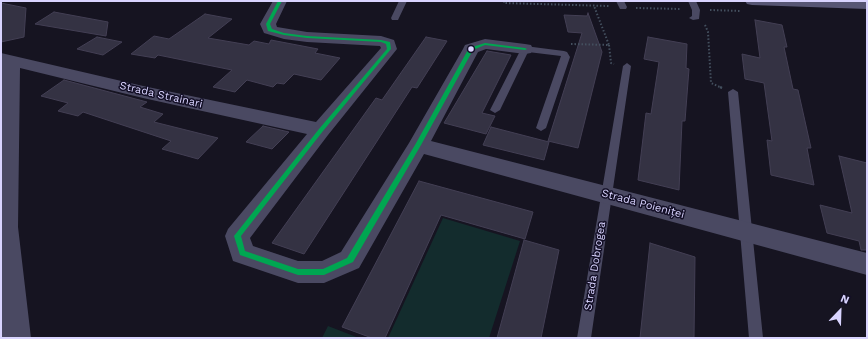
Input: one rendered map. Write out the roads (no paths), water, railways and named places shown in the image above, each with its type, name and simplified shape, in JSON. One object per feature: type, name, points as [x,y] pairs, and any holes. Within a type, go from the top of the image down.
[{"type":"main road","points":[[752,1],[865,5]]},
{"type":"street","points":[[280,1],[268,24],[270,30],[284,34],[381,41],[388,43],[389,49],[321,130],[237,236],[242,253],[298,272],[324,272],[350,260],[418,145],[471,49],[485,44],[525,49]]},
{"type":"street","points":[[6,59],[4,227],[16,338]]},
{"type":"street","name":"Strada Strainari","points":[[6,59],[143,92],[321,130]]},
{"type":"street","name":"Strada Poieniței","points":[[418,145],[867,264]]},
{"type":"lane","points":[[395,18],[403,1]]},
{"type":"lane","points":[[692,1],[696,10],[694,18]]},
{"type":"lane","points":[[496,110],[525,49],[564,54],[566,56],[540,128]]},
{"type":"lane","name":"Strada Dobrogea","points":[[584,338],[627,66]]},
{"type":"lane","points":[[733,92],[756,338]]}]
